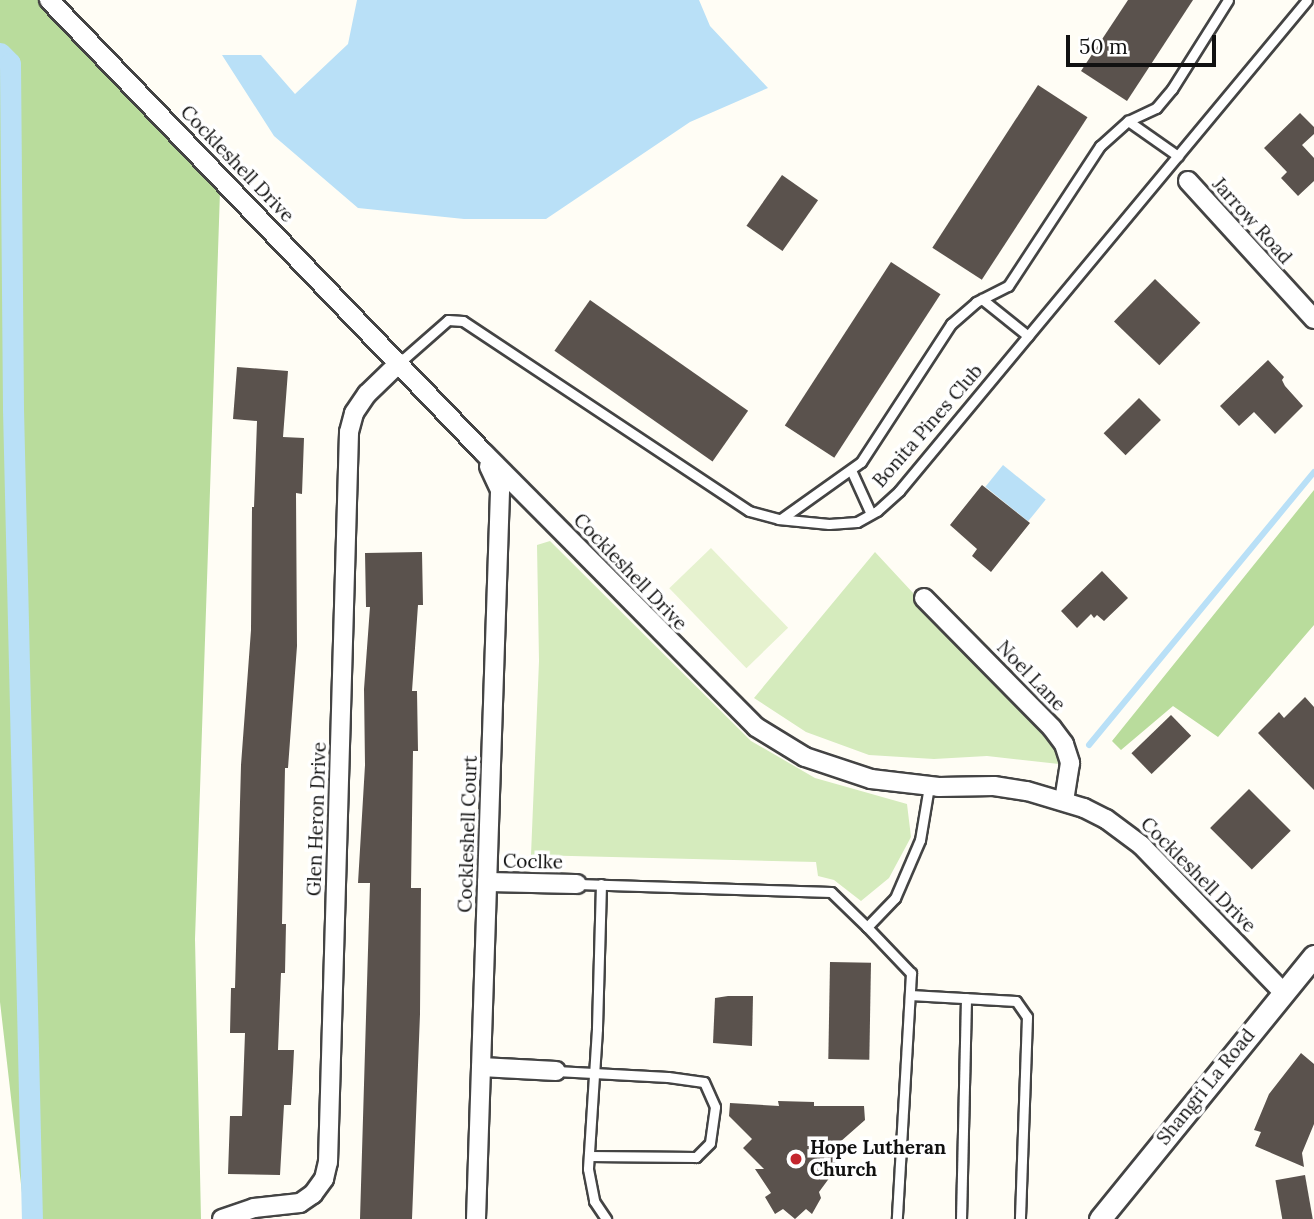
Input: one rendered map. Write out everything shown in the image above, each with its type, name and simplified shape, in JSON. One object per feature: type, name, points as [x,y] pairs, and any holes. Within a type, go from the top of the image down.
[{"type":"street","name":"Cockleshell Drive","points":[[49,0],[484,453],[756,727],[805,757],[871,779],[929,786],[994,786],[1084,808],[1125,831],[1283,992]]},
{"type":"street","name":"Jarrow Road","points":[[1188,181],[1314,319]]},
{"type":"street","name":"Glen Heron Drive","points":[[222,1219],[254,1208],[290,1206],[313,1194],[324,1180],[328,1162],[349,432],[354,413],[367,394],[398,363]]},
{"type":"street","name":"Cockleshell Court","points":[[476,1219],[500,490],[484,453]]},
{"type":"street","name":"Noel Lane","points":[[924,598],[1052,728],[1064,744],[1070,763],[1064,801]]},
{"type":"street","name":"Coclke","points":[[487,882],[577,884]]},
{"type":"street","name":"Shangri La Road","points":[[1101,1219],[1314,956]]},
{"type":"street","points":[[481,1067],[556,1071]]},
{"type":"street","points":[[1119,1219],[1138,1170]]},
{"type":"lane","points":[[781,519],[851,470],[875,443],[951,324],[982,299],[1008,286],[1100,145],[1128,121],[1156,108],[1172,89],[1228,0]]},
{"type":"lane","name":"Bonita Pines Club","points":[[398,363],[448,320],[463,321],[749,511],[781,519],[829,524],[857,522],[898,491],[1307,0]]},
{"type":"lane","points":[[1128,121],[1178,156]]},
{"type":"lane","points":[[982,299],[1028,336]]},
{"type":"lane","points":[[851,470],[871,514]]},
{"type":"lane","points":[[867,927],[895,898],[920,840],[929,786]]},
{"type":"lane","points":[[577,884],[831,892],[911,973],[897,1219]]},
{"type":"lane","points":[[601,884],[589,1156],[594,1201],[606,1219]]},
{"type":"lane","points":[[910,995],[1016,1001],[1027,1017],[1020,1219]]},
{"type":"lane","points":[[961,1219],[966,998]]},
{"type":"lane","points":[[556,1071],[668,1077],[704,1083],[715,1108],[710,1143],[696,1157],[589,1156]]},
{"type":"green space","points":[[0,0],[42,0],[220,192],[195,939],[201,1219],[25,1219],[0,1002]]},
{"type":"green space","points":[[1314,490],[1314,625],[1218,737],[1173,706],[1121,750],[1112,741]]},
{"type":"green space","points":[[550,541],[751,741],[815,778],[907,804],[911,837],[889,878],[861,901],[834,880],[818,876],[816,862],[531,855],[539,661],[537,545]]},
{"type":"green space","points":[[711,548],[788,628],[746,668],[669,588]]},
{"type":"green space","points":[[875,552],[1057,748],[1059,764],[987,756],[934,759],[869,755],[806,732],[754,698]]},
{"type":"water","points":[[357,0],[699,0],[710,26],[768,88],[690,122],[546,219],[464,219],[358,208],[274,136],[222,55],[261,55],[295,94],[348,44]]},
{"type":"water","points":[[1003,465],[1046,500],[1028,521],[985,487]]},
{"type":"building","points":[[1128,0],[1193,0],[1127,101],[1081,71]]},
{"type":"building","points":[[1038,85],[1087,117],[982,280],[932,248]]},
{"type":"building","points":[[1300,113],[1314,127],[1314,134],[1302,145],[1314,158],[1314,181],[1298,196],[1281,178],[1287,172],[1264,148]]},
{"type":"building","points":[[782,175],[818,200],[782,251],[746,226]]},
{"type":"building","points":[[891,262],[940,294],[834,458],[785,426]]},
{"type":"building","points":[[1155,279],[1200,323],[1159,365],[1114,321]]},
{"type":"building","points":[[590,300],[748,411],[713,461],[554,351]]},
{"type":"building","points":[[1268,360],[1284,377],[1282,380],[1285,386],[1303,406],[1275,434],[1254,412],[1239,426],[1220,406]]},
{"type":"building","points":[[237,367],[288,371],[283,437],[304,438],[302,494],[296,493],[297,646],[288,768],[285,768],[282,924],[286,924],[285,973],[281,973],[278,1050],[294,1050],[291,1105],[284,1105],[280,1175],[228,1174],[230,1116],[242,1116],[245,1033],[230,1033],[231,988],[235,988],[241,765],[251,630],[252,507],[257,421],[233,419]]},
{"type":"building","points":[[1139,398],[1161,420],[1126,455],[1104,433]]},
{"type":"building","points":[[982,485],[1030,523],[991,572],[972,556],[977,549],[950,525]]},
{"type":"building","points":[[422,552],[423,605],[418,605],[412,691],[417,691],[418,751],[413,751],[411,888],[421,888],[420,1014],[412,1219],[360,1219],[370,883],[358,883],[365,765],[364,689],[370,607],[366,607],[365,553]]},
{"type":"building","points":[[1102,571],[1128,598],[1104,621],[1091,614],[1077,628],[1061,611]]},
{"type":"building","points":[[1305,697],[1314,707],[1314,790],[1258,733],[1279,712],[1284,718]]},
{"type":"building","points":[[1171,715],[1191,736],[1152,774],[1131,753]]},
{"type":"building","points":[[1249,789],[1291,831],[1252,870],[1210,828]]},
{"type":"building","points":[[830,962],[871,963],[869,1060],[828,1059]]},
{"type":"building","points":[[753,996],[752,1046],[713,1043],[715,998]]},
{"type":"building","points":[[1301,1053],[1314,1064],[1314,1124],[1302,1153],[1304,1167],[1255,1146],[1261,1132],[1254,1130],[1269,1094]]},
{"type":"building","name":"Hope Lutheran Church","points":[[778,1101],[814,1102],[814,1106],[864,1106],[865,1120],[840,1142],[847,1150],[830,1168],[833,1173],[819,1192],[821,1198],[812,1214],[806,1209],[795,1219],[783,1209],[775,1214],[765,1197],[771,1193],[755,1169],[764,1169],[743,1148],[752,1139],[729,1116],[730,1103],[779,1106]]},
{"type":"building","points":[[1305,1175],[1313,1219],[1282,1219],[1275,1180]]},
{"type":"waterway","points":[[0,53],[10,63],[13,409],[32,1219]]},
{"type":"waterway","points":[[1089,745],[1314,472]]},
{"type":"place","name":"Hope Lutheran Church","points":[[796,1159]]}]
